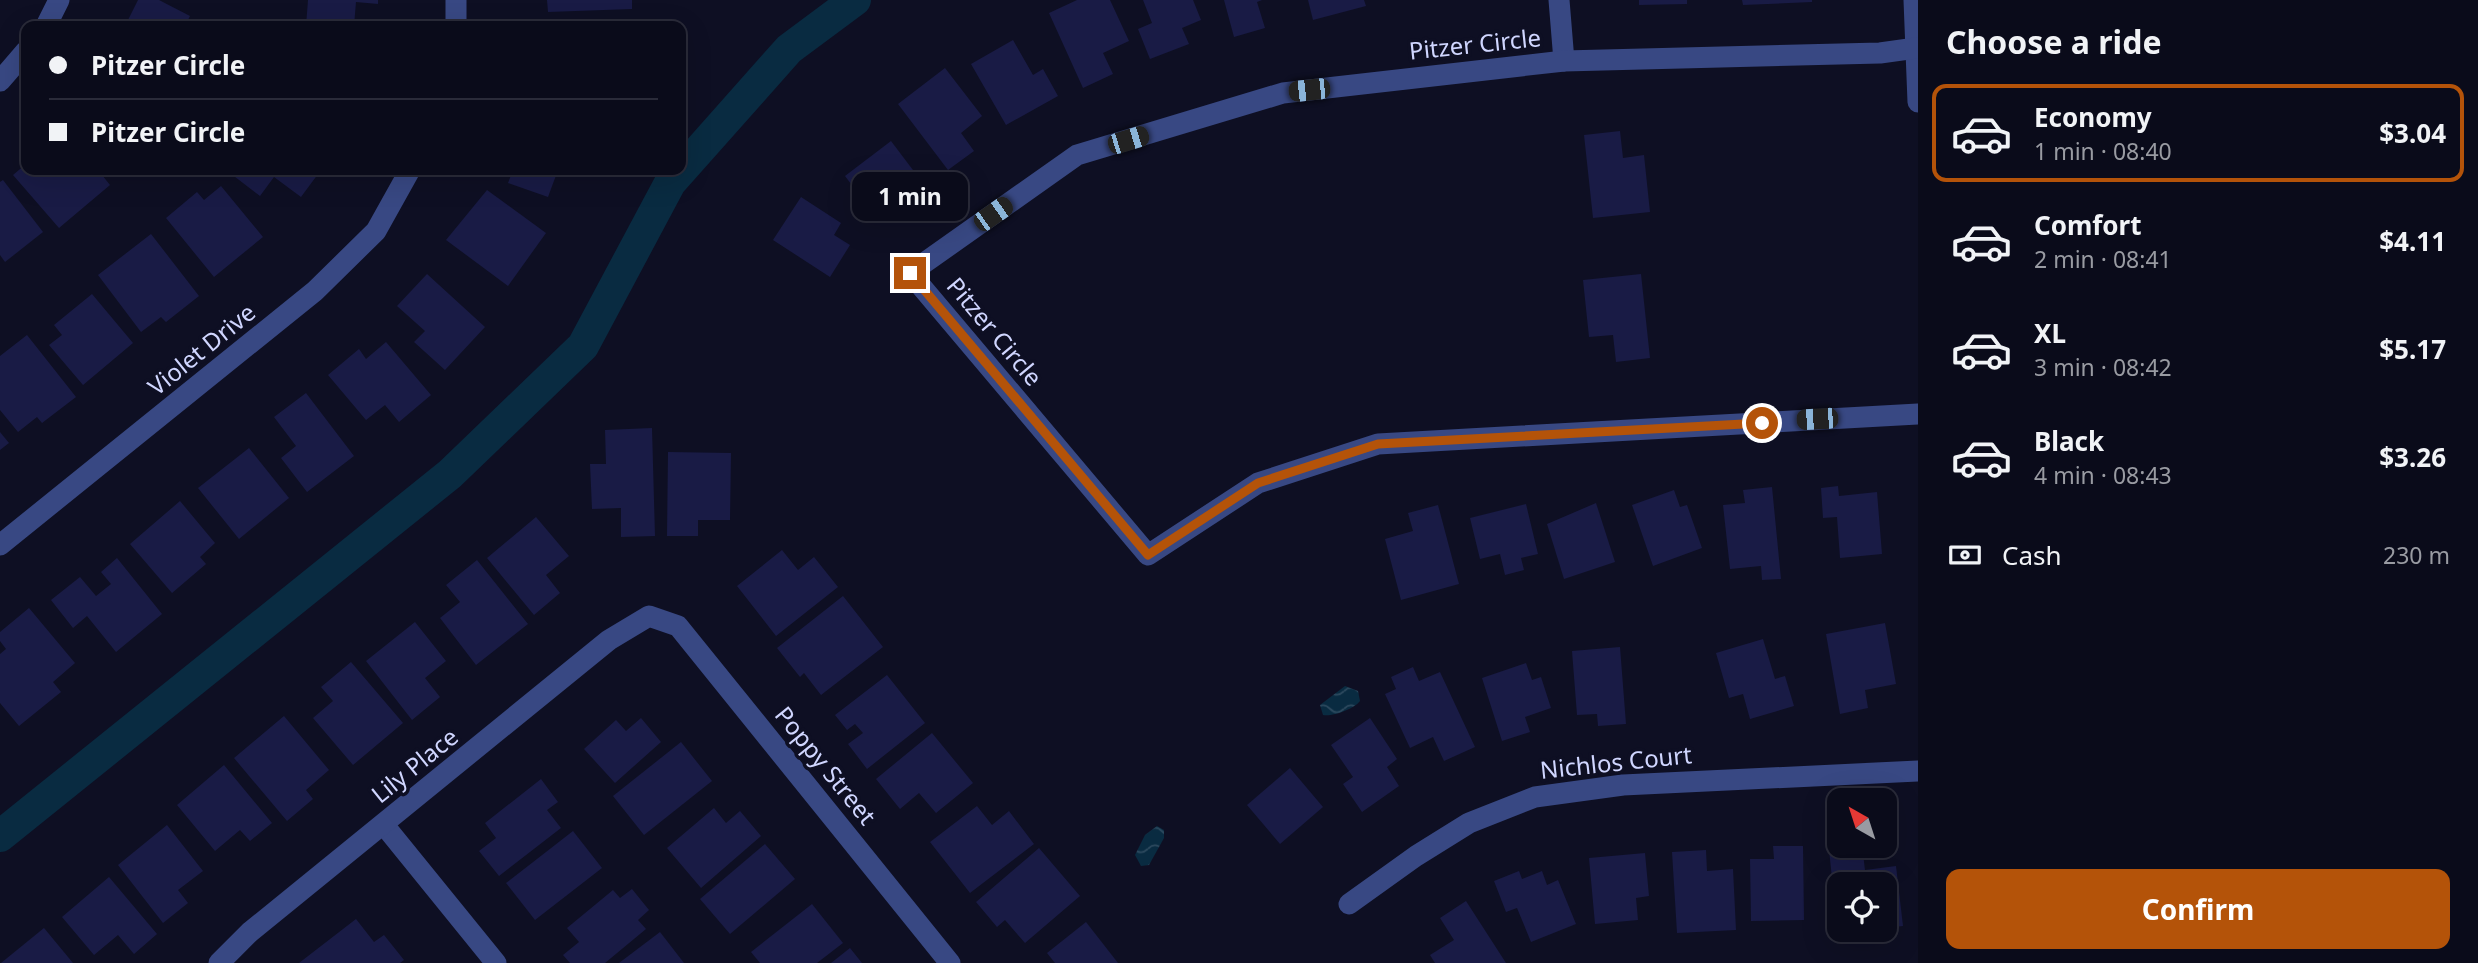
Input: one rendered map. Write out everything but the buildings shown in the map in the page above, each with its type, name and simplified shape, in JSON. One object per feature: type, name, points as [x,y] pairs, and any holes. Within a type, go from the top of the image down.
[{"type":"street","points":[[48,21],[59,0]]},
{"type":"street","points":[[456,0],[456,21]]},
{"type":"street","points":[[1559,0],[1564,61]]},
{"type":"street","points":[[1914,0],[1918,102]]},
{"type":"street","name":"Pitzer Circle","points":[[1916,48],[1880,53],[1564,61],[1283,93],[1077,155],[910,273],[1148,555],[1258,483],[1378,444],[1918,414]]},
{"type":"street","points":[[0,81],[21,57]]},
{"type":"street","name":"Violet Drive","points":[[0,545],[315,291],[376,231],[407,175]]},
{"type":"street","name":"Lily Place","points":[[219,963],[250,932],[609,640],[649,616]]},
{"type":"street","name":"Poppy Street","points":[[649,616],[678,626],[950,963]]},
{"type":"street","name":"Nichlos Court","points":[[1349,904],[1416,856],[1469,823],[1535,797],[1623,785],[1918,771]]},
{"type":"street","points":[[384,825],[496,963]]},
{"type":"water","points":[[1345,686],[1358,691],[1360,701],[1343,712],[1323,715],[1320,705]]},
{"type":"water","points":[[1157,826],[1164,830],[1164,838],[1149,865],[1141,866],[1135,855],[1145,835]]},
{"type":"waterway","points":[[686,165],[789,49],[855,0]]},
{"type":"waterway","points":[[0,836],[450,474],[583,346],[670,183],[677,175]]},
{"type":"route","points":[[910,273],[1148,555],[1258,483],[1378,444],[1762,423]]}]
